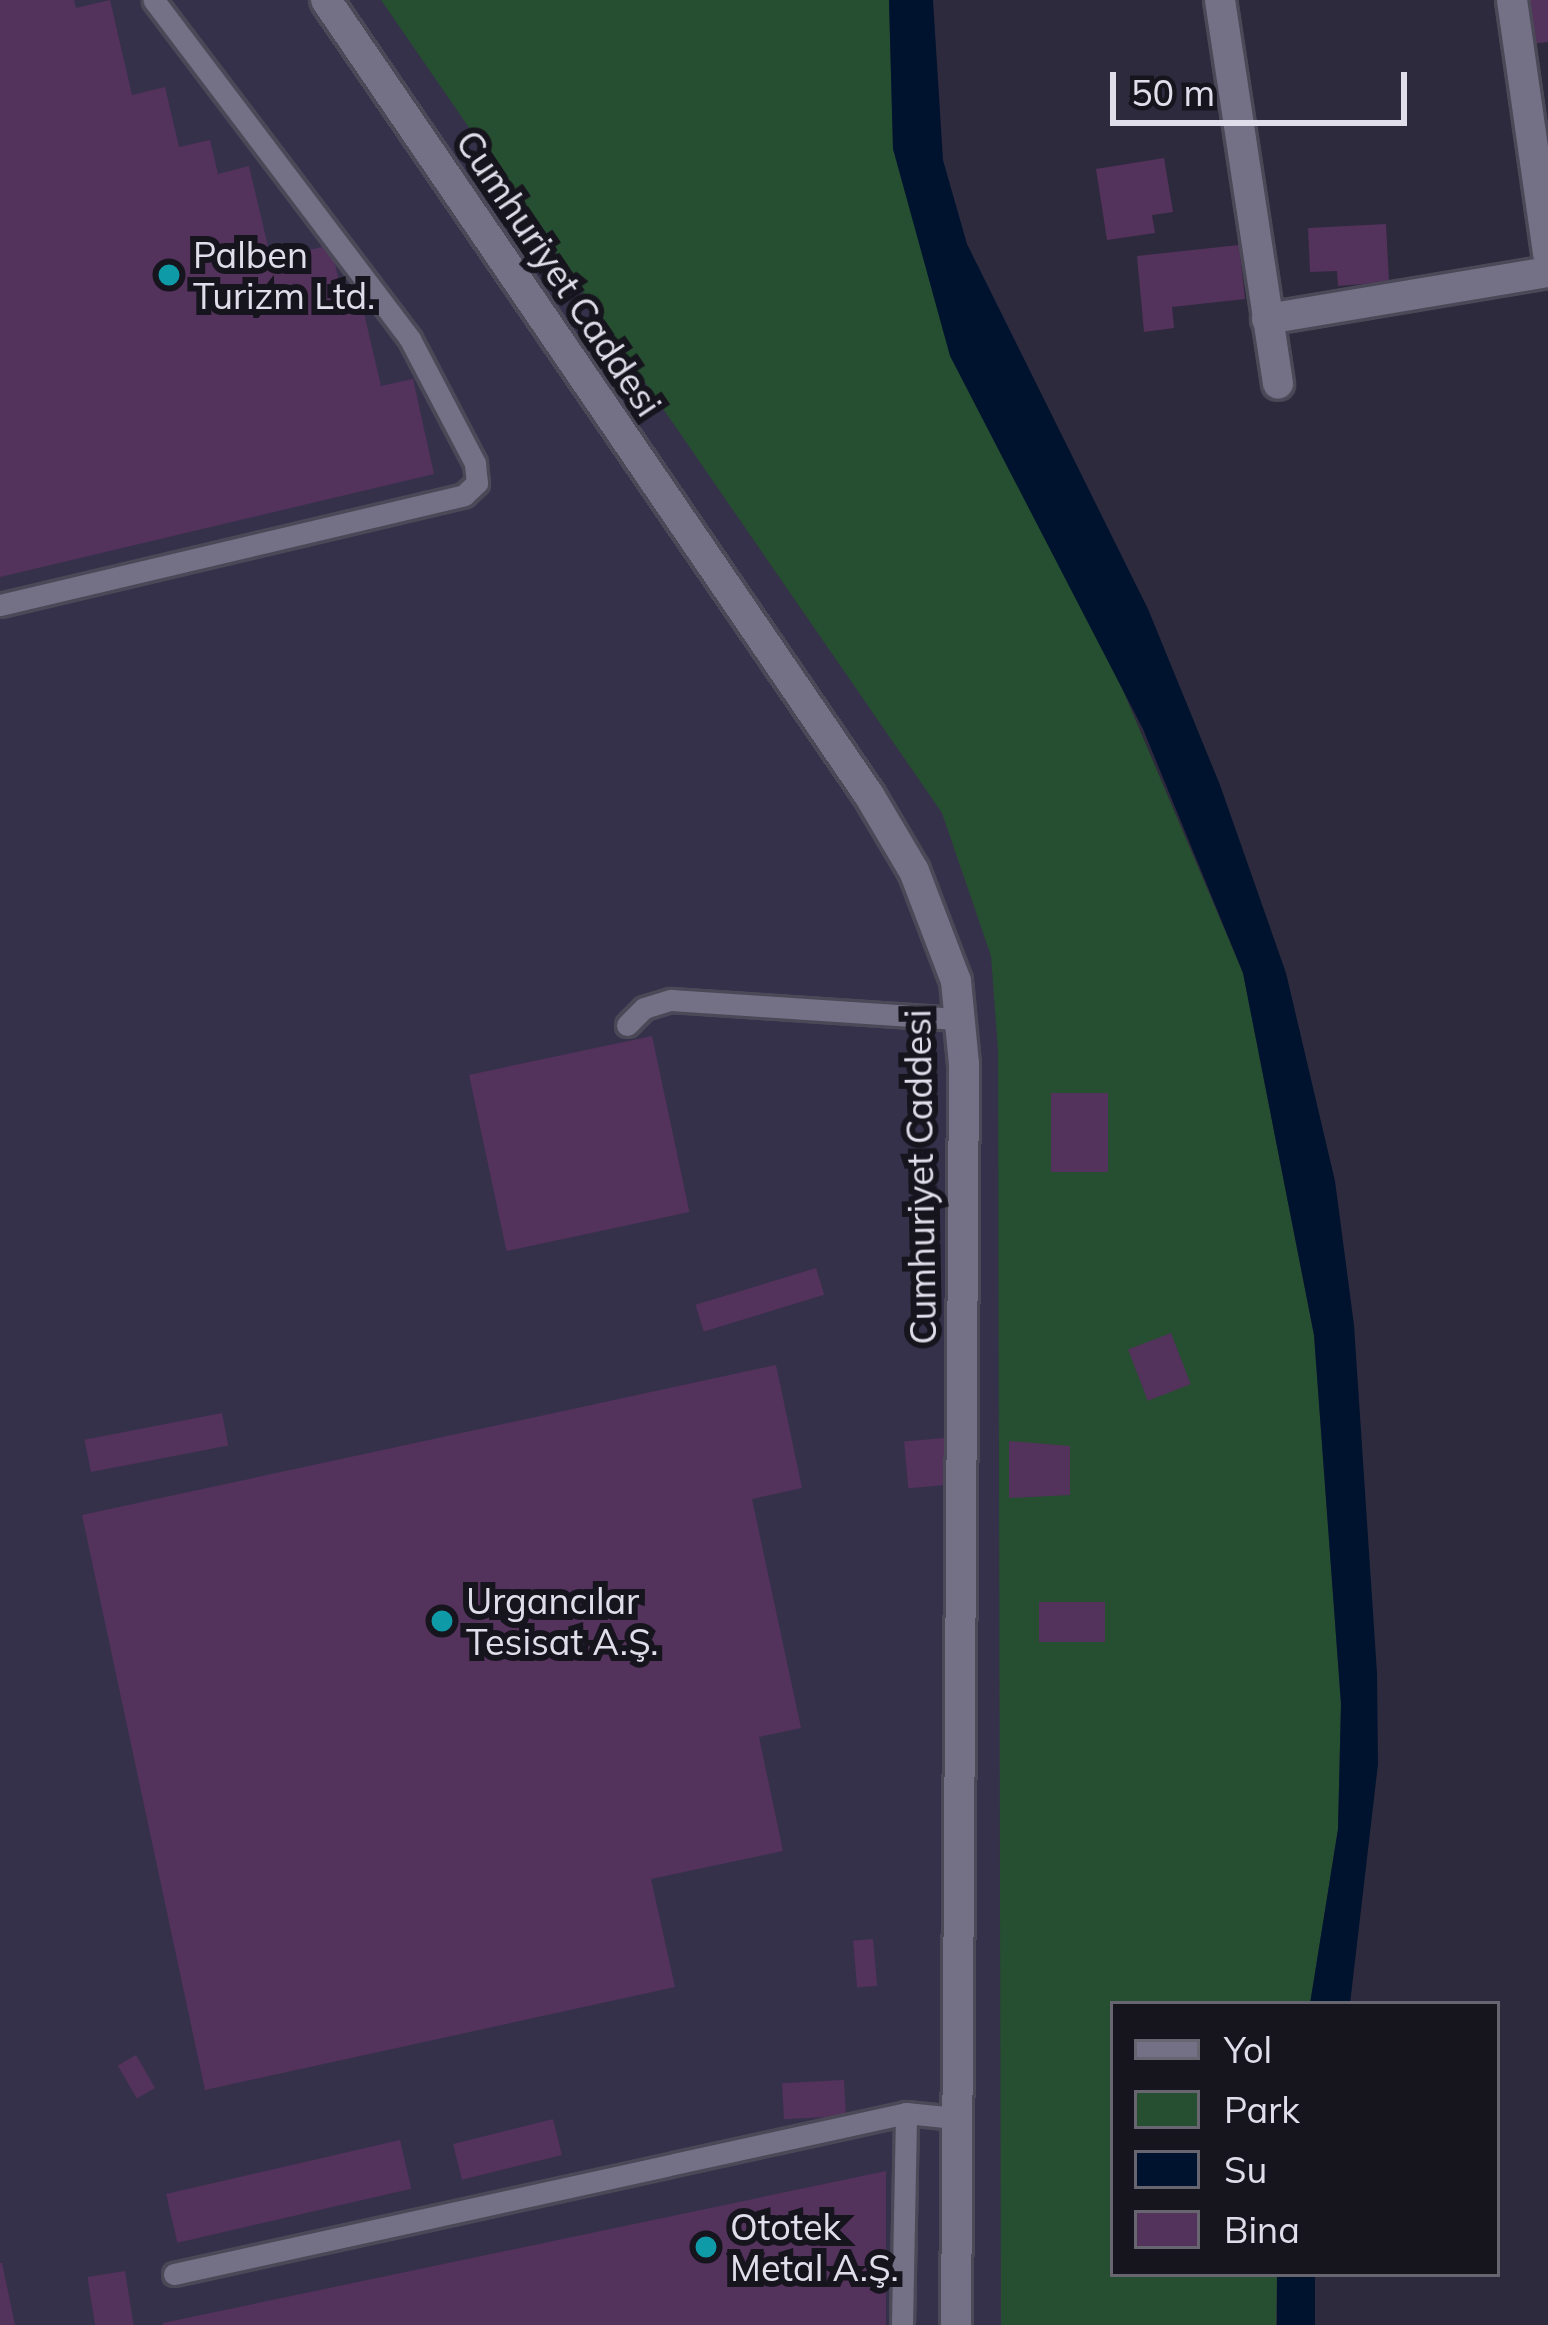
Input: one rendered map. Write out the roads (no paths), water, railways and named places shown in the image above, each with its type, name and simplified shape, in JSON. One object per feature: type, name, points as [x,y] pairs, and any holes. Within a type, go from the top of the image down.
[{"type":"street","name":"Cumhuriyet Caddesi","points":[[326,0],[869,795],[940,930],[960,1019],[956,2325]]},
{"type":"street","points":[[1220,0],[1278,384]]},
{"type":"street","points":[[1513,0],[1548,254]]},
{"type":"street","points":[[1267,319],[1548,272]]},
{"type":"lane","points":[[0,605],[464,495],[477,483],[475,463],[410,339],[154,0]]},
{"type":"lane","points":[[627,1025],[644,1008],[671,1000],[960,1019]]},
{"type":"lane","points":[[902,2325],[906,2113]]},
{"type":"lane","points":[[174,2274],[906,2113],[955,2118]]},
{"type":"water","points":[[889,0],[933,0],[943,160],[967,244],[1148,609],[1220,785],[1286,973],[1335,1181],[1354,1325],[1377,1673],[1378,1764],[1350,2001],[1310,2001],[1338,1829],[1341,1704],[1314,1335],[1243,973],[1143,729],[950,356],[893,149]]},
{"type":"water","points":[[1277,2277],[1315,2277],[1315,2325],[1277,2325]]},
{"type":"place","name":"Palben Turizm Ltd.","points":[[169,275]]},
{"type":"place","name":"Urgancılar Tesisat A.Ş.","points":[[442,1621]]},
{"type":"place","name":"Ototek Metal A.Ş.","points":[[706,2247]]}]
